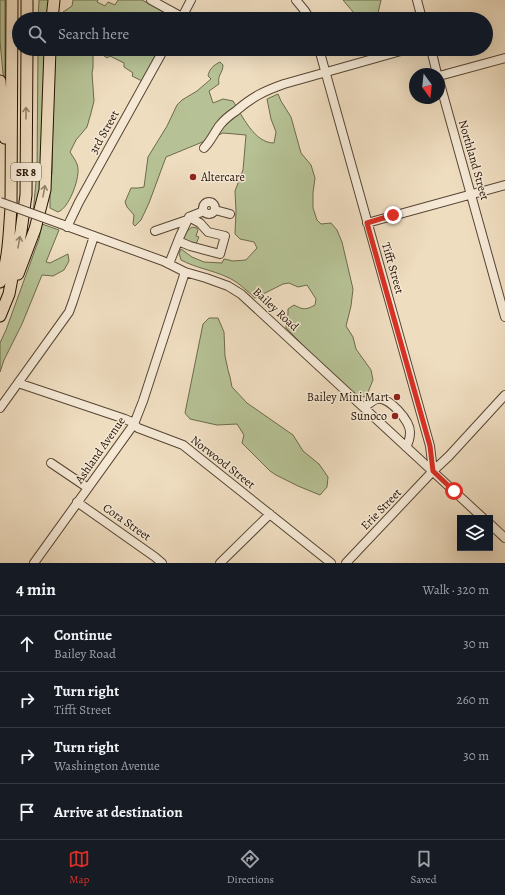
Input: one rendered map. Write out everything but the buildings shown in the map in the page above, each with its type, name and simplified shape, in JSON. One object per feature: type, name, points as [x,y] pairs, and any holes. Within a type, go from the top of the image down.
[{"type":"highway","name":"SR 8","points":[[0,282],[4,273],[11,208],[12,0]]},
{"type":"highway","points":[[27,0],[27,12]]},
{"type":"highway","points":[[53,12],[54,0]]},
{"type":"highway","name":"SR 8","points":[[0,316],[9,294],[26,195],[27,56]]},
{"type":"highway","points":[[9,294],[35,229],[44,190],[50,56]]},
{"type":"highway","points":[[0,81],[11,208]]},
{"type":"street","points":[[152,0],[171,12]]},
{"type":"street","points":[[184,12],[191,0]]},
{"type":"street","points":[[296,0],[306,12]]},
{"type":"street","points":[[417,0],[420,12]]},
{"type":"street","name":"3rd Street","points":[[64,225],[79,202],[160,56]]},
{"type":"street","name":"Tifft Street","points":[[321,56],[430,446],[433,471]]},
{"type":"street","points":[[204,148],[226,118],[248,100],[264,91],[383,56]]},
{"type":"street","points":[[433,56],[436,68]]},
{"type":"street","points":[[445,73],[505,58]]},
{"type":"street","name":"Northland Street","points":[[445,101],[505,316]]},
{"type":"street","points":[[367,223],[505,185]]},
{"type":"street","name":"Bailey Road","points":[[0,202],[170,264],[185,272],[228,286],[241,294],[480,515]]},
{"type":"street","points":[[155,231],[204,211],[207,214],[213,213],[215,210],[230,214]]},
{"type":"street","points":[[170,264],[188,218]]},
{"type":"street","points":[[178,241],[190,246],[220,254],[225,236],[208,232],[200,223],[188,218]]},
{"type":"street","points":[[0,408],[69,312],[94,236]]},
{"type":"street","name":"Ashland Avenue","points":[[34,563],[134,424],[143,401],[185,272]]},
{"type":"street","name":"Norwood Street","points":[[18,383],[125,419],[138,428],[183,445],[331,563]]},
{"type":"street","name":"Erie Street","points":[[346,563],[449,456],[505,395]]},
{"type":"street","points":[[364,408],[378,399],[386,399],[405,419],[410,430],[410,440],[406,447]]},
{"type":"street","points":[[410,430],[424,426]]},
{"type":"street","points":[[51,463],[88,488]]},
{"type":"street","name":"Cora Street","points":[[77,502],[162,563]]},
{"type":"street","points":[[220,563],[270,514]]},
{"type":"street","points":[[493,527],[505,538]]},
{"type":"green space","points":[[0,0],[5,0],[4,84],[0,41]]},
{"type":"green space","points":[[39,0],[51,0],[50,12],[38,12]]},
{"type":"green space","points":[[73,0],[98,0],[97,2],[105,6],[108,2],[115,5],[118,0],[142,0],[165,12],[63,12],[72,6]]},
{"type":"green space","points":[[343,0],[381,0],[378,12],[353,12]]},
{"type":"green space","points":[[38,56],[48,56],[42,182],[32,225],[37,171]]},
{"type":"green space","points":[[55,56],[93,56],[92,73],[94,101],[87,127],[76,140],[70,152],[78,167],[77,180],[69,200],[58,212],[50,208]]},
{"type":"green space","points":[[110,56],[155,56],[142,81],[132,76],[133,73],[124,67],[124,63]]},
{"type":"green space","points":[[220,62],[223,65],[219,78],[219,84],[209,91],[213,103],[223,99],[233,101],[249,127],[260,138],[267,142],[274,143],[276,132],[271,119],[267,99],[278,94],[291,117],[301,153],[311,165],[315,178],[313,208],[317,220],[321,224],[331,223],[337,230],[342,242],[353,289],[346,326],[353,337],[356,349],[371,370],[373,380],[366,397],[351,393],[286,328],[288,309],[294,305],[304,309],[315,305],[316,299],[307,285],[298,287],[289,283],[283,284],[255,298],[231,279],[181,260],[179,253],[181,249],[192,257],[204,262],[222,263],[224,259],[233,261],[246,260],[257,248],[254,242],[240,239],[235,234],[235,191],[243,170],[246,135],[223,133],[166,157],[141,220],[135,226],[133,224],[134,215],[127,207],[125,202],[131,188],[144,187],[148,157],[167,126],[177,105],[211,79],[208,76],[209,71]]},
{"type":"green space","points":[[42,224],[59,230],[46,262],[50,263],[68,254],[69,261],[64,270],[53,276],[42,275],[0,372],[0,343],[39,239]]},
{"type":"green space","points":[[192,227],[197,228],[198,230],[196,236],[199,237],[196,244],[183,240],[185,233]]},
{"type":"green space","points":[[209,318],[218,318],[224,332],[225,356],[232,387],[247,403],[293,435],[303,451],[319,464],[328,477],[327,487],[320,495],[298,486],[270,471],[242,443],[244,435],[237,424],[217,425],[190,419],[185,413],[203,324]]},
{"type":"place","name":"Altercare","points":[[193,177]]},
{"type":"place","name":"Bailey Mini Mart","points":[[397,397]]},
{"type":"place","name":"Sunoco","points":[[395,416]]},
{"type":"route","points":[[393,215],[367,223],[430,446],[433,471],[454,491]]}]
